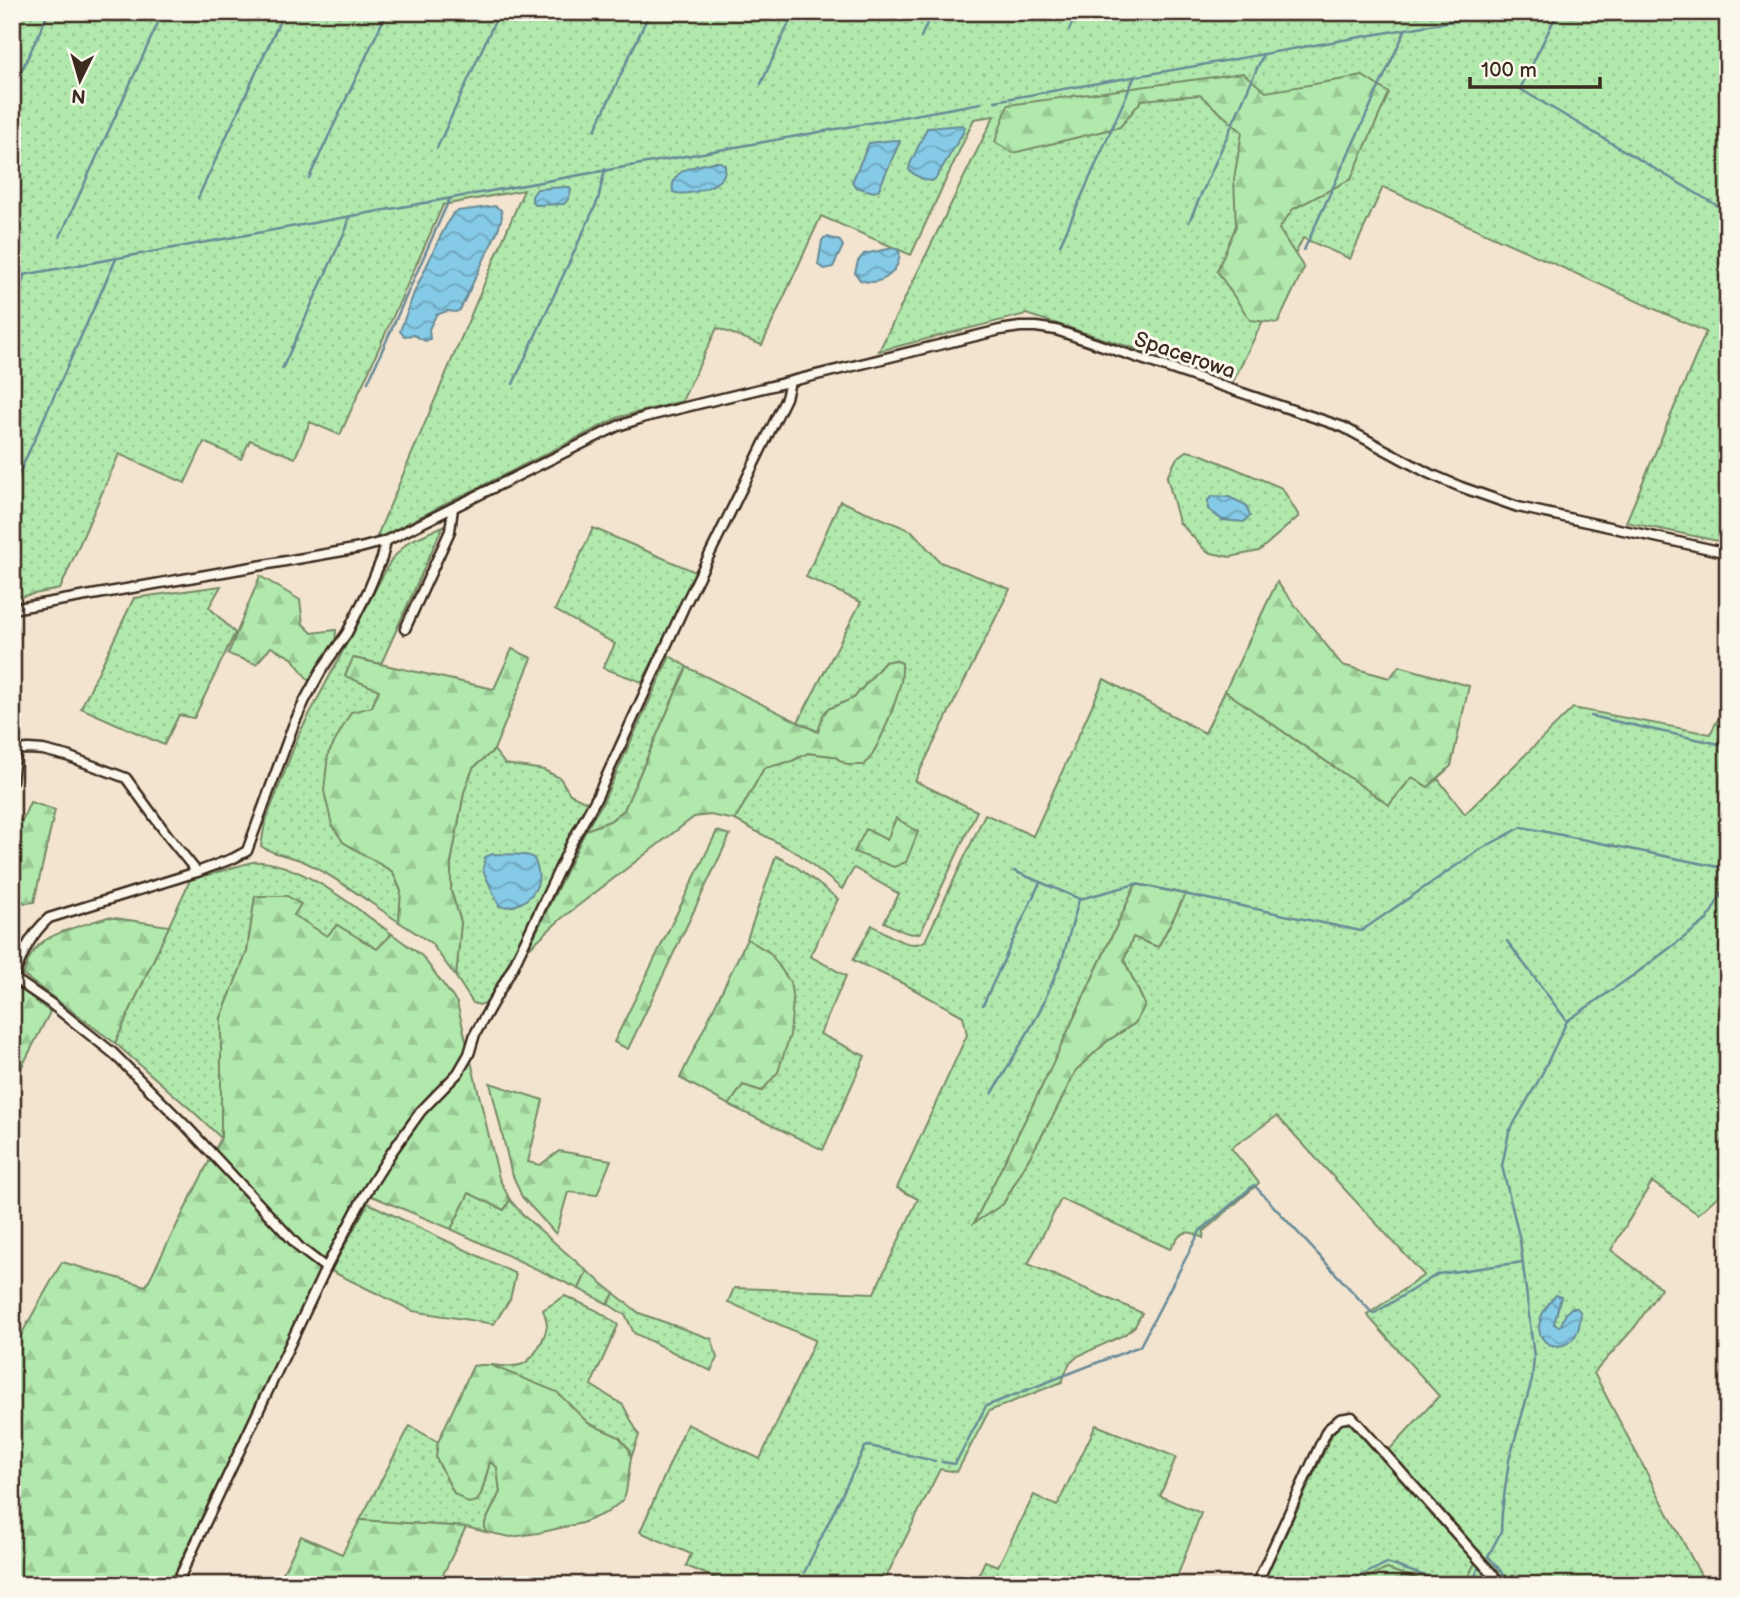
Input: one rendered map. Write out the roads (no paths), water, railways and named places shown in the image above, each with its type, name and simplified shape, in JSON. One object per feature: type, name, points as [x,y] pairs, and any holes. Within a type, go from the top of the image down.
[{"type":"street","name":"Spacerowa","points":[[12,609],[360,548],[386,541],[618,426],[1020,327],[1056,330],[1343,427],[1428,474],[1518,507],[1728,553]]},
{"type":"street","points":[[176,1585],[326,1268],[364,1196],[421,1111],[458,1073],[469,1054],[475,1034],[513,967],[572,842],[597,797],[683,609],[786,398],[790,382]]},
{"type":"street","points":[[405,629],[450,531],[453,508]]},
{"type":"street","points":[[326,1268],[300,1248],[187,1127],[113,1053],[50,1003],[13,979],[24,948],[37,929],[49,918],[197,872],[247,851],[297,717],[322,669],[347,633],[369,589],[386,541]]},
{"type":"street","points":[[12,781],[14,750],[43,750],[127,778],[197,872]]},
{"type":"street","points":[[1256,1585],[1327,1430],[1340,1419],[1352,1417],[1502,1585]]},
{"type":"water","points":[[965,127],[964,131],[936,178],[932,181],[926,180],[909,170],[927,128]]},
{"type":"water","points":[[900,141],[879,189],[874,192],[855,187],[852,182],[869,143]]},
{"type":"water","points":[[713,162],[725,165],[725,173],[714,184],[692,192],[673,192],[673,184],[679,173]]},
{"type":"water","points":[[569,187],[569,198],[564,204],[535,205],[532,202],[532,196],[537,189]]},
{"type":"water","points":[[495,206],[501,210],[502,217],[498,230],[460,310],[436,315],[429,329],[430,339],[425,341],[414,335],[404,336],[400,331],[414,293],[453,213]]},
{"type":"water","points":[[828,237],[840,241],[843,246],[833,267],[825,269],[818,265],[822,241]]},
{"type":"water","points":[[893,248],[899,250],[899,255],[897,265],[891,273],[876,282],[860,280],[855,273],[858,261],[864,254]]},
{"type":"water","points":[[1213,496],[1229,497],[1246,505],[1250,516],[1244,522],[1222,520],[1208,509],[1208,500]]},
{"type":"water","points":[[493,854],[524,855],[535,860],[539,875],[538,884],[523,902],[507,907],[499,906],[483,870],[485,857]]},
{"type":"water","points":[[1556,1295],[1561,1297],[1554,1324],[1561,1325],[1571,1308],[1577,1308],[1581,1313],[1579,1328],[1572,1340],[1554,1346],[1540,1335],[1539,1325],[1544,1311]]},
{"type":"waterway","points":[[12,91],[49,12]]},
{"type":"waterway","points":[[60,237],[163,12]]},
{"type":"waterway","points":[[198,198],[284,12]]},
{"type":"waterway","points":[[309,178],[387,12]]},
{"type":"waterway","points":[[437,148],[499,12]]},
{"type":"waterway","points":[[595,130],[650,12]]},
{"type":"waterway","points":[[761,84],[794,12]]},
{"type":"waterway","points":[[921,37],[932,12]]},
{"type":"waterway","points":[[1069,30],[1077,12]]},
{"type":"waterway","points":[[995,101],[1504,12]]},
{"type":"waterway","points":[[1558,12],[1520,89],[1728,212]]},
{"type":"waterway","points":[[1304,250],[1405,31]]},
{"type":"waterway","points":[[1189,222],[1263,55]]},
{"type":"waterway","points":[[1060,245],[1135,76]]},
{"type":"waterway","points":[[12,277],[981,103]]},
{"type":"waterway","points":[[513,384],[598,200],[605,169]]},
{"type":"waterway","points":[[368,382],[449,200]]},
{"type":"waterway","points":[[282,369],[347,227],[349,217]]},
{"type":"waterway","points":[[12,489],[116,259]]},
{"type":"waterway","points":[[12,308],[25,275]]},
{"type":"waterway","points":[[1591,716],[1728,746]]},
{"type":"waterway","points":[[1014,871],[1080,899],[1136,884],[1361,931],[1479,850],[1522,827],[1728,869]]},
{"type":"waterway","points":[[983,1005],[1040,882]]},
{"type":"waterway","points":[[1513,1585],[1488,1556],[1501,1532],[1509,1460],[1532,1380],[1534,1357],[1520,1240],[1502,1166],[1509,1132],[1540,1078],[1567,1021],[1707,920],[1728,882]]},
{"type":"waterway","points":[[992,1094],[1039,1013],[1062,960],[1079,900]]},
{"type":"waterway","points":[[1507,941],[1567,1021]]},
{"type":"waterway","points":[[942,1462],[955,1464],[986,1406],[1140,1346],[1200,1231],[1254,1185],[1373,1314],[1438,1274],[1523,1262]]},
{"type":"waterway","points":[[804,1573],[865,1447],[935,1461]]},
{"type":"waterway","points":[[1342,1585],[1387,1563],[1451,1585]]},
{"type":"waterway","points":[[1472,1585],[1478,1569]]}]
